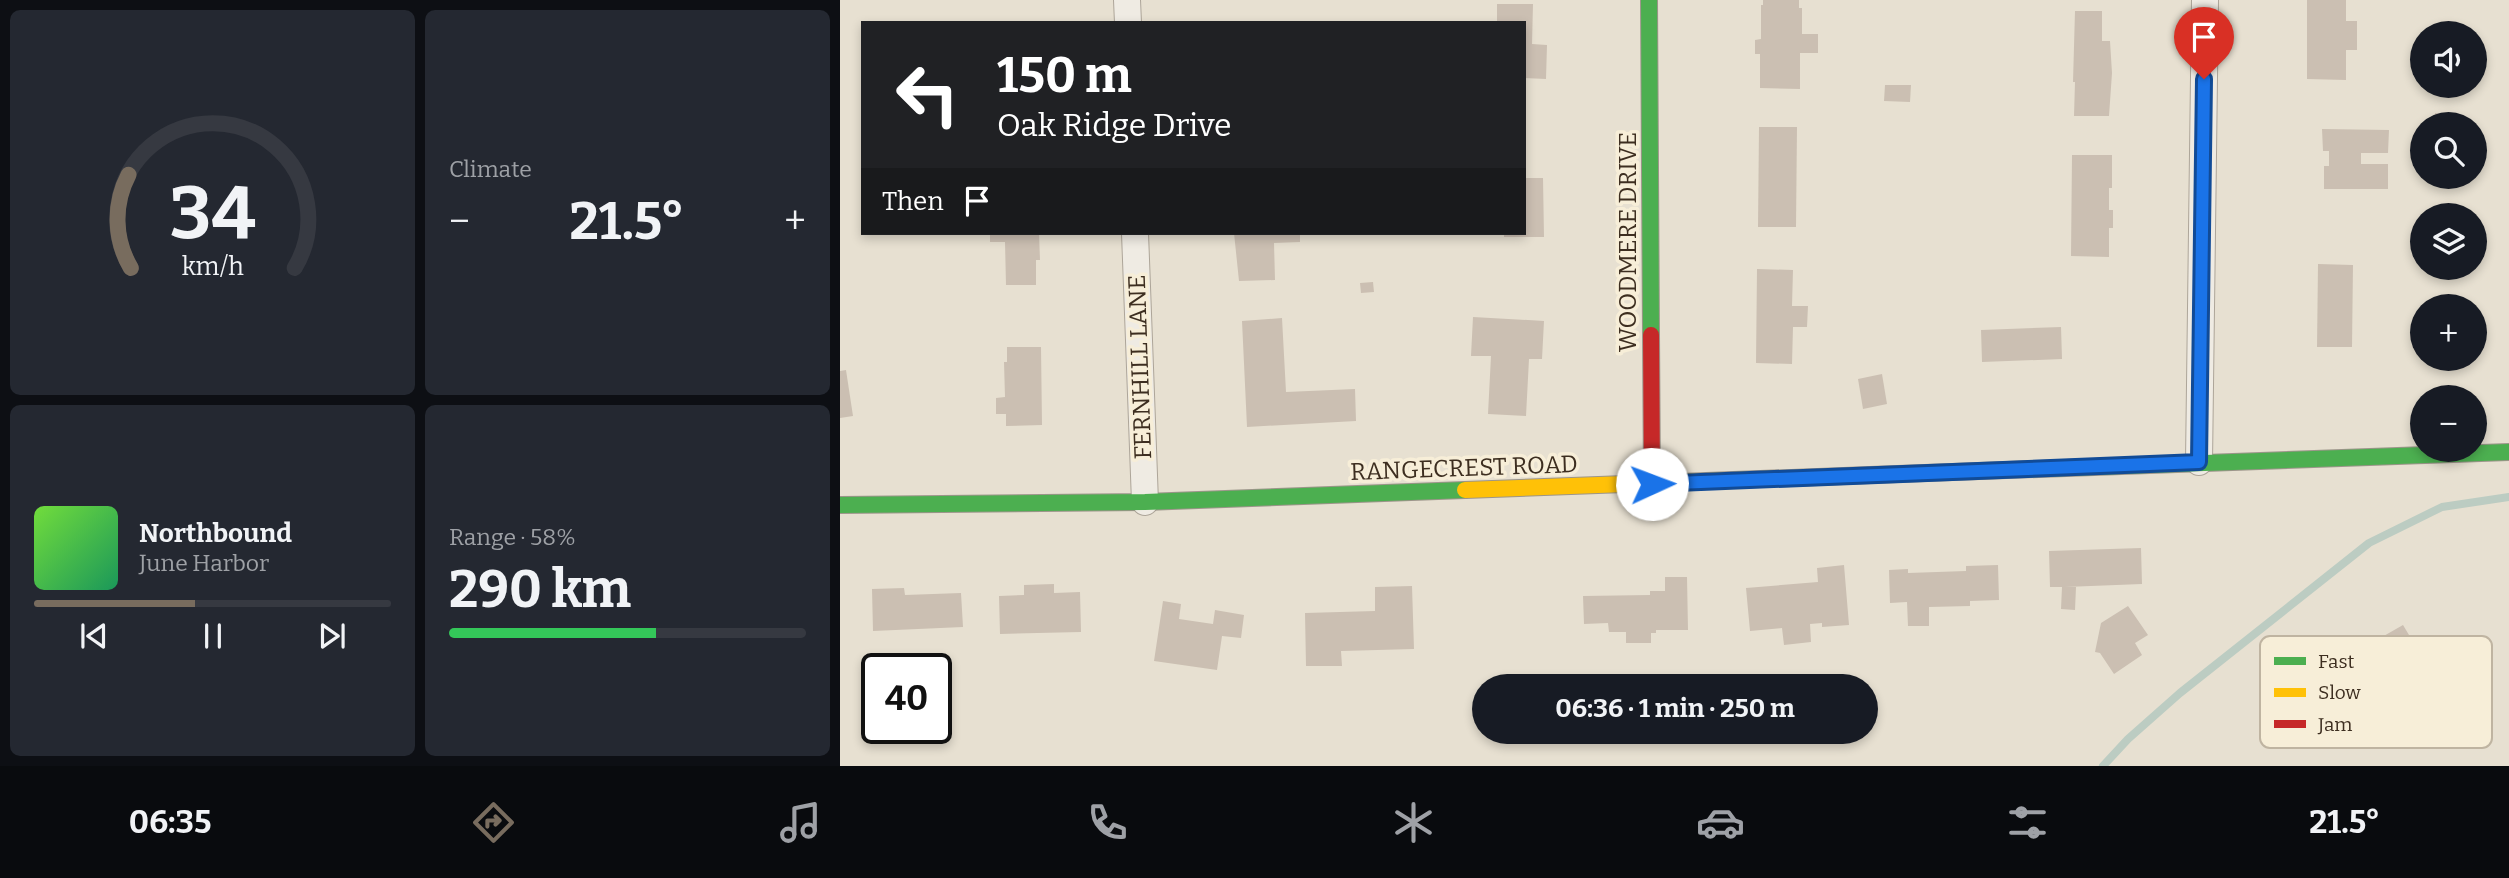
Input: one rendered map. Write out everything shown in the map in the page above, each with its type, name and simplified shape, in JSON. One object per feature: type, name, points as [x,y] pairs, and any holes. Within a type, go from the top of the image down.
[{"type":"street","points":[[1127,0],[1128,21]]},
{"type":"street","name":"WOODMERE DRIVE","points":[[1649,0],[1652,484]]},
{"type":"street","points":[[2199,462],[2206,0]]},
{"type":"street","name":"FERNHILL LANE","points":[[1135,235],[1145,502]]},
{"type":"street","name":"RANGECREST ROAD","points":[[840,505],[1145,502],[2509,452]]},
{"type":"building","points":[[1763,0],[1799,0],[1799,8],[1802,8],[1802,34],[1818,34],[1818,53],[1800,53],[1800,89],[1760,88],[1760,54],[1755,54],[1755,40],[1761,39]]},
{"type":"building","points":[[2307,0],[2346,0],[2346,21],[2357,21],[2357,50],[2346,50],[2346,80],[2307,79]]},
{"type":"building","points":[[1497,4],[1533,4],[1532,44],[1547,45],[1546,79],[1526,78],[1526,21],[1497,21]]},
{"type":"building","points":[[2075,11],[2102,11],[2102,41],[2110,41],[2112,73],[2109,116],[2074,116]]},
{"type":"building","points":[[1885,85],[1911,85],[1910,102],[1884,101]]},
{"type":"building","points":[[1759,127],[1797,127],[1796,227],[1758,227]]},
{"type":"building","points":[[2322,129],[2389,130],[2388,153],[2361,153],[2361,164],[2388,164],[2388,189],[2324,189],[2324,166],[2329,166],[2329,151],[2323,151]]},
{"type":"building","points":[[2072,155],[2112,155],[2109,210],[2113,210],[2113,228],[2109,228],[2109,257],[2071,256]]},
{"type":"building","points":[[1526,178],[1543,178],[1544,237],[1504,237],[1526,235]]},
{"type":"building","points":[[990,235],[1039,235],[1040,260],[1036,260],[1036,285],[1006,285],[1005,242],[990,242]]},
{"type":"building","points":[[1234,235],[1300,235],[1300,242],[1274,243],[1275,280],[1239,281]]},
{"type":"building","points":[[2318,264],[2353,265],[2352,347],[2317,347]]},
{"type":"building","points":[[1757,269],[1793,270],[1792,306],[1808,306],[1807,327],[1793,327],[1792,364],[1756,363]]},
{"type":"building","points":[[1373,282],[1374,292],[1361,293],[1360,283]]},
{"type":"building","points":[[1473,317],[1544,321],[1542,359],[1529,359],[1526,416],[1488,414],[1491,356],[1471,356]]},
{"type":"building","points":[[1282,318],[1286,392],[1355,389],[1356,421],[1247,427],[1242,321]]},
{"type":"building","points":[[2061,327],[2062,359],[1982,362],[1981,330]]},
{"type":"building","points":[[1007,347],[1041,347],[1042,425],[1006,426],[1006,414],[996,414],[996,398],[1005,397],[1004,362],[1007,362]]},
{"type":"building","points":[[846,370],[853,416],[840,418],[840,371]]},
{"type":"building","points":[[1882,374],[1887,404],[1863,409],[1858,379]]},
{"type":"building","points":[[2141,548],[2142,584],[2065,587],[2076,587],[2075,610],[2061,609],[2062,587],[2050,587],[2049,551]]},
{"type":"building","points":[[1844,565],[1849,625],[1822,627],[1822,623],[1810,624],[1811,642],[1784,645],[1782,628],[1750,631],[1746,588],[1818,582],[1817,568]]},
{"type":"building","points":[[1998,565],[1999,600],[1970,601],[1970,606],[1929,607],[1929,626],[1908,626],[1907,602],[1890,603],[1889,570],[1908,569],[1908,573],[1966,571],[1966,566]]},
{"type":"building","points":[[1665,577],[1687,577],[1688,630],[1656,630],[1656,633],[1651,633],[1651,643],[1626,643],[1626,632],[1609,632],[1608,623],[1584,624],[1583,596],[1650,595],[1650,591],[1665,591]]},
{"type":"building","points":[[1054,584],[1054,593],[1080,592],[1081,632],[1000,634],[999,596],[1024,595],[1024,585]]},
{"type":"building","points":[[1412,586],[1414,649],[1341,651],[1342,666],[1306,666],[1305,613],[1375,611],[1375,587]]},
{"type":"building","points":[[904,588],[905,595],[961,593],[963,627],[873,631],[872,589]]},
{"type":"building","points":[[1163,601],[1181,604],[1179,619],[1213,624],[1215,610],[1244,615],[1241,638],[1222,636],[1217,670],[1154,661]]},
{"type":"building","points":[[2128,606],[2148,635],[2135,643],[2142,655],[2114,674],[2100,653],[2095,652],[2101,623]]},
{"type":"building","points":[[2403,625],[2410,636],[2384,636]]},
{"type":"waterway","points":[[2103,766],[2128,739],[2180,693],[2369,543],[2442,507],[2509,497]]},
{"type":"traffic: fast","points":[[1649,0],[1651,335]]},
{"type":"traffic: fast","points":[[1870,475],[2509,452]]},
{"type":"traffic: fast","points":[[840,505],[1145,502],[1465,490]]},
{"type":"traffic: slow","points":[[1465,490],[1870,475]]},
{"type":"traffic: jam","points":[[1651,335],[1652,484]]},
{"type":"route","points":[[1652,484],[2199,462],[2204,79]]}]
